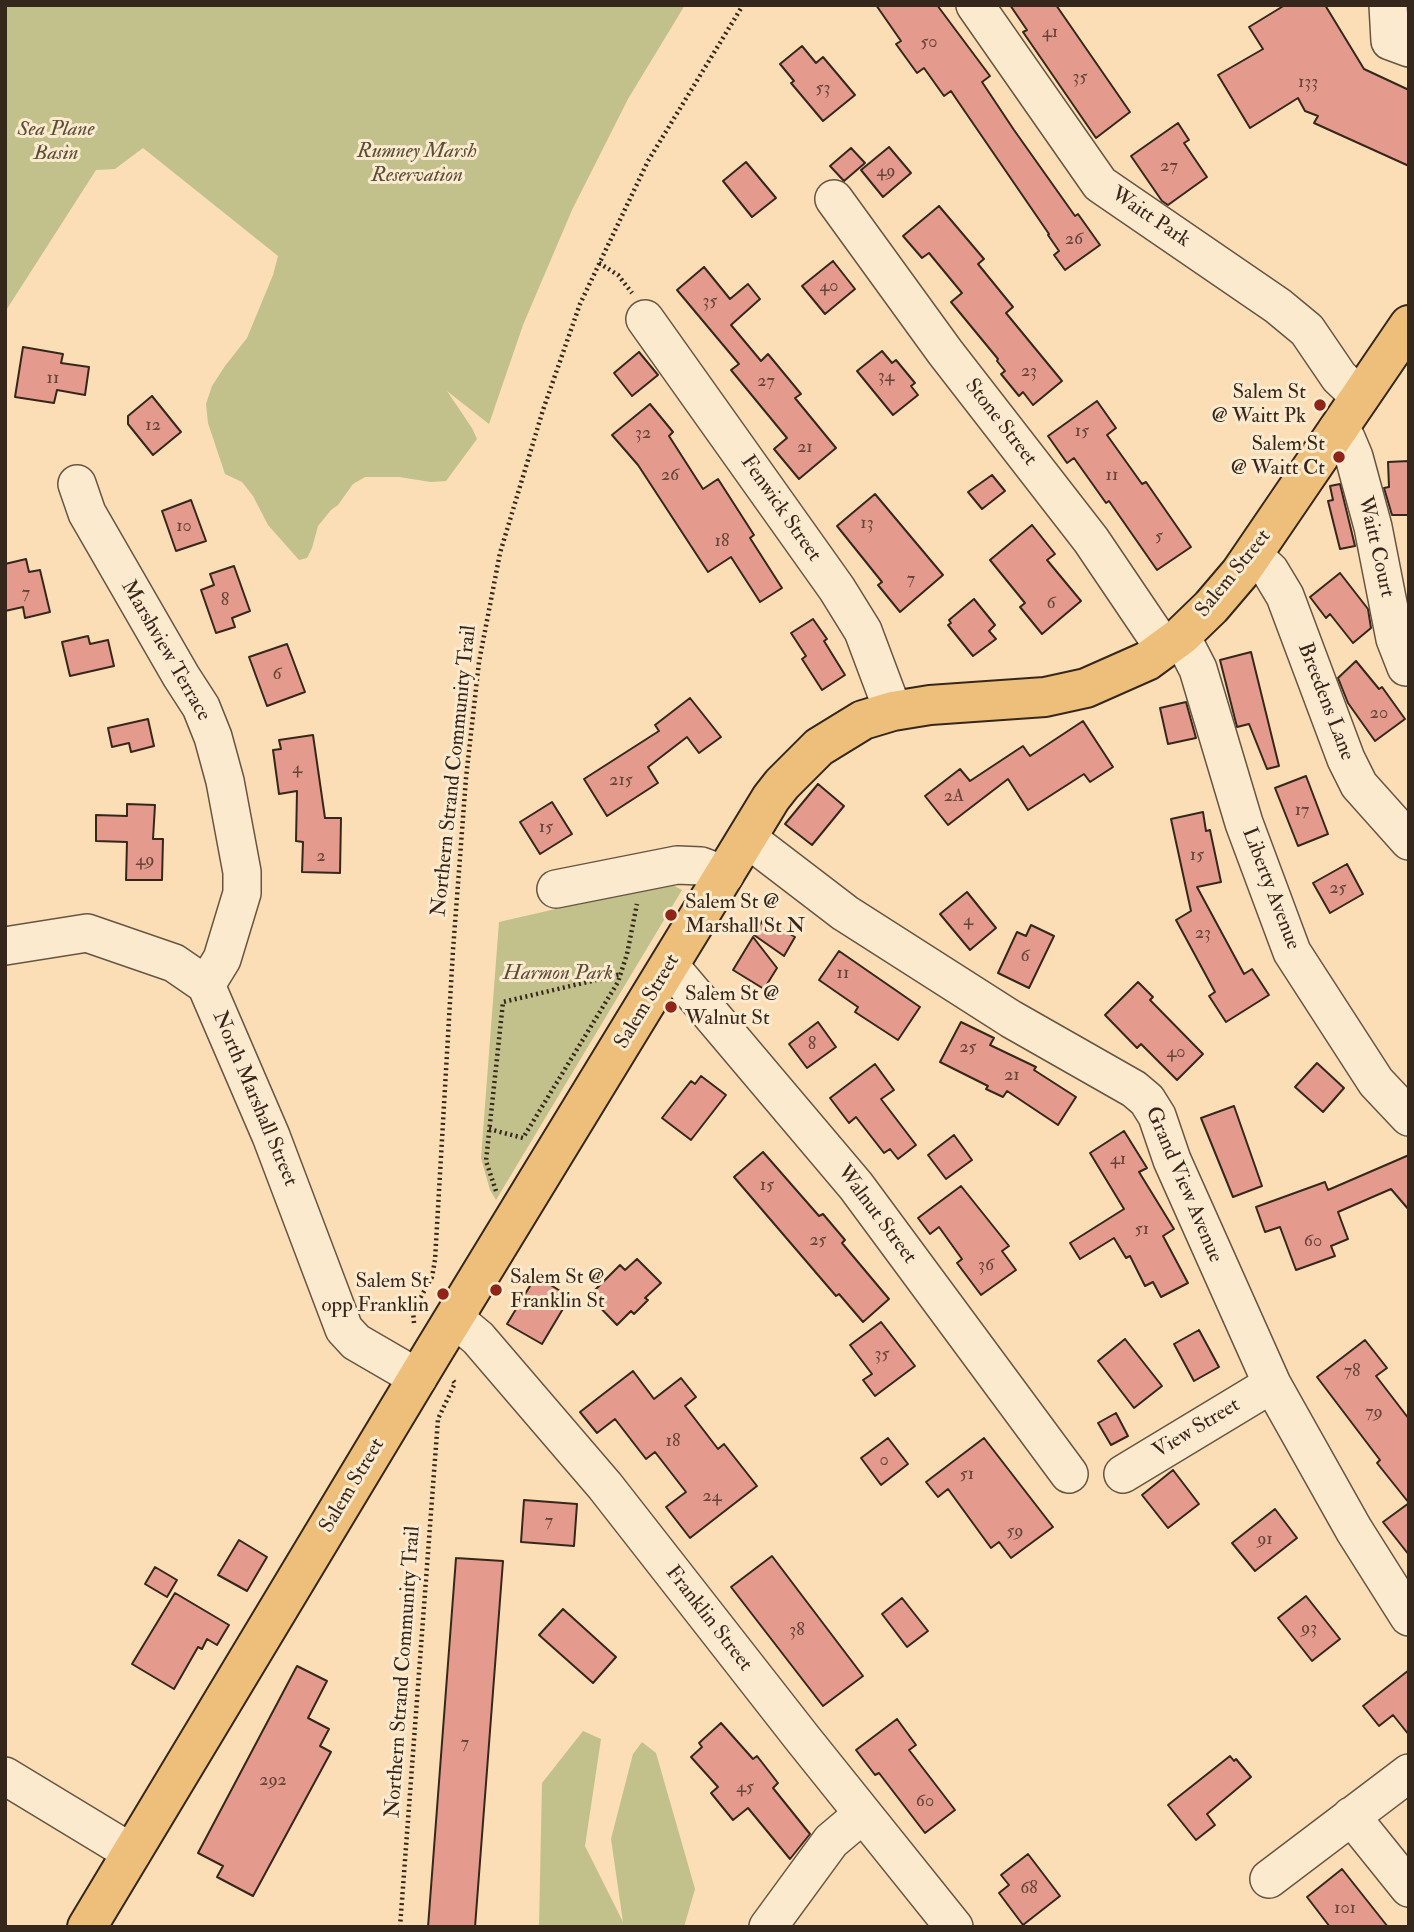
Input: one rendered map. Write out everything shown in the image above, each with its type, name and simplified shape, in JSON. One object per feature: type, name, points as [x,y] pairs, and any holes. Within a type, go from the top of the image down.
[{"type":"main road","name":"Salem Street","points":[[87,1927],[771,798],[808,756],[863,720],[893,711],[930,705],[1035,698],[1065,693],[1106,681],[1147,661],[1172,642],[1226,591],[1409,325]]},
{"type":"street","name":"Waitt Park","points":[[975,5],[1100,184],[1278,306],[1307,330],[1339,377],[1360,397]]},
{"type":"street","points":[[1388,5],[1390,41],[1409,48]]},
{"type":"street","name":"Stone Street","points":[[834,199],[944,352],[1172,642]]},
{"type":"street","name":"Fenwick Street","points":[[645,319],[837,589],[863,631],[893,711]]},
{"type":"street","name":"Waitt Court","points":[[1337,430],[1346,438],[1354,457],[1373,527],[1395,639],[1406,667]]},
{"type":"street","name":"Marshview Terrace","points":[[77,484],[87,513],[201,707],[225,780],[242,872],[242,893],[222,959],[206,985]]},
{"type":"street","name":"Breedens Lane","points":[[1253,555],[1270,571],[1285,596],[1346,759],[1359,785],[1409,841]]},
{"type":"street","name":"Liberty Avenue","points":[[1172,642],[1198,669],[1244,823],[1292,952],[1376,1082],[1409,1118]]},
{"type":"street","name":"Grand View Avenue","points":[[747,838],[845,914],[1011,1020],[1134,1089],[1147,1100],[1157,1116],[1171,1160],[1272,1384],[1354,1531],[1409,1617]]},
{"type":"street","points":[[556,889],[683,865],[708,868],[725,875]]},
{"type":"street","name":"North Marshall Street","points":[[5,946],[87,933],[174,963],[206,985],[271,1136],[344,1329],[356,1342],[418,1378]]},
{"type":"street","name":"Walnut Street","points":[[670,966],[856,1186],[1069,1474]]},
{"type":"street","name":"Franklin Street","points":[[454,1318],[478,1338],[605,1486],[954,1927]]},
{"type":"street","name":"View Street","points":[[1123,1474],[1272,1384]]},
{"type":"street","points":[[1269,1879],[1409,1773]]},
{"type":"street","points":[[5,1776],[132,1853]]},
{"type":"street","points":[[768,1927],[831,1841],[863,1814]]},
{"type":"street","points":[[1351,1816],[1409,1888]]},
{"type":"path","name":"Northern Strand Community Trail","points":[[436,1260],[461,839],[472,721],[484,635],[502,543],[580,304],[648,161],[743,5]]},
{"type":"path","points":[[599,263],[622,280],[645,319]]},
{"type":"path","points":[[489,1129],[523,1138],[621,974],[632,933],[641,872]]},
{"type":"path","points":[[521,1209],[493,1189],[486,1161],[502,1002],[621,974]]},
{"type":"path","name":"Northern Strand Community Trail","points":[[400,1927],[438,1419]]},
{"type":"green space","name":"Rumney Marsh Reservation","points":[[5,5],[685,5],[628,99],[572,210],[523,325],[489,424],[447,391],[477,439],[446,481],[365,477],[353,484],[318,526],[307,558],[299,560],[268,525],[253,496],[242,482],[225,474],[208,423],[206,404],[212,386],[247,338],[278,256],[143,148],[115,169],[96,170],[5,312]]},
{"type":"green space","name":"Harmon Park","points":[[669,883],[682,890],[496,1200],[490,1190],[481,1158],[499,922]]},
{"type":"green space","points":[[583,1731],[601,1739],[585,1846],[623,1922],[611,1839],[633,1754],[642,1742],[656,1753],[695,1889],[684,1927],[539,1927],[542,1783]]},
{"type":"building","points":[[876,5],[937,5],[990,76],[982,82],[1014,130],[1075,216],[1078,214],[1100,245],[1065,270],[1054,255],[1059,251],[1049,234],[951,91],[944,96],[924,68],[917,73],[896,44],[901,41]]},
{"type":"building","points":[[1010,5],[1056,5],[1130,112],[1096,138],[1023,32],[1027,30]]},
{"type":"building","points":[[1285,5],[1325,5],[1364,69],[1409,90],[1409,166],[1314,123],[1318,116],[1305,111],[1298,98],[1250,128],[1218,75],[1263,49],[1249,27]]},
{"type":"building","points":[[802,46],[816,63],[823,57],[855,95],[823,121],[791,83],[794,81],[780,64]]},
{"type":"building","points":[[1178,123],[1189,140],[1184,143],[1207,177],[1168,205],[1162,201],[1131,156]]},
{"type":"building","points":[[889,147],[911,173],[883,197],[861,170]]},
{"type":"building","points":[[851,148],[865,163],[844,181],[830,166]]},
{"type":"building","points":[[746,162],[776,198],[752,217],[723,181]]},
{"type":"building","points":[[939,206],[984,259],[978,264],[1013,307],[1006,313],[1062,381],[1033,405],[1023,392],[1019,396],[1001,374],[1005,371],[998,359],[951,302],[962,293],[929,253],[922,258],[903,236]]},
{"type":"building","points":[[833,261],[855,289],[825,314],[802,286]]},
{"type":"building","points":[[704,267],[730,299],[748,284],[760,299],[731,325],[761,361],[768,354],[801,394],[795,398],[836,448],[799,479],[774,449],[787,438],[731,370],[739,364],[677,290]]},
{"type":"building","points":[[23,347],[63,354],[61,363],[89,367],[85,395],[57,390],[54,403],[15,397]]},
{"type":"building","points":[[882,351],[892,363],[896,360],[915,383],[911,386],[918,395],[893,415],[857,371]]},
{"type":"building","points":[[639,352],[658,375],[632,396],[614,373]]},
{"type":"building","points":[[152,396],[181,432],[153,455],[128,424],[128,416]]},
{"type":"building","points":[[1097,401],[1116,428],[1107,435],[1142,484],[1146,482],[1191,547],[1157,570],[1109,501],[1106,503],[1074,458],[1067,463],[1048,436]]},
{"type":"building","points":[[650,404],[673,432],[669,436],[703,489],[718,479],[754,535],[750,538],[782,588],[760,602],[731,557],[708,572],[638,465],[612,435]]},
{"type":"building","points":[[1409,461],[1409,515],[1392,515],[1384,488],[1389,487],[1388,462]]},
{"type":"building","points":[[992,475],[1005,491],[982,509],[968,492]]},
{"type":"building","points":[[1340,484],[1355,546],[1340,549],[1328,501],[1333,500],[1330,486]]},
{"type":"building","points":[[875,494],[943,575],[900,612],[878,585],[882,582],[837,526]]},
{"type":"building","points":[[191,500],[206,541],[176,551],[162,511]]},
{"type":"building","points":[[1032,525],[1055,554],[1047,560],[1081,601],[1042,634],[1020,607],[1025,603],[990,560]]},
{"type":"building","points":[[26,559],[29,572],[40,570],[50,612],[25,618],[23,607],[5,611],[5,564]]},
{"type":"building","points":[[234,566],[250,611],[232,618],[235,627],[216,633],[201,590],[214,585],[210,574]]},
{"type":"building","points":[[1340,573],[1368,609],[1371,628],[1353,643],[1330,614],[1326,618],[1310,597]]},
{"type":"building","points":[[974,599],[995,625],[989,631],[996,639],[973,656],[948,625],[951,623],[949,620]]},
{"type":"building","points":[[813,619],[827,639],[824,641],[845,675],[822,690],[802,659],[806,656],[791,633]]},
{"type":"building","points":[[88,636],[90,644],[108,640],[114,666],[70,676],[62,642]]},
{"type":"building","points":[[287,644],[305,692],[267,706],[249,657]]},
{"type":"building","points":[[1251,652],[1279,766],[1267,769],[1249,724],[1237,727],[1220,660]]},
{"type":"building","points":[[1356,661],[1379,689],[1382,687],[1405,719],[1375,741],[1348,703],[1338,678]]},
{"type":"building","points":[[690,698],[721,737],[699,753],[687,737],[648,767],[658,783],[607,816],[584,779],[659,731],[655,725]]},
{"type":"building","points":[[1186,702],[1196,738],[1168,744],[1160,708]]},
{"type":"building","points":[[148,719],[154,746],[131,752],[129,743],[112,747],[108,728]]},
{"type":"building","points":[[1083,721],[1113,767],[1090,782],[1084,774],[1028,810],[1008,779],[948,825],[925,796],[960,769],[970,781],[1023,746],[1030,756]]},
{"type":"building","points":[[313,735],[325,818],[341,818],[340,873],[302,872],[303,842],[296,841],[297,791],[279,794],[273,750],[281,749],[279,740]]},
{"type":"building","points":[[1306,776],[1328,834],[1298,846],[1275,788]]},
{"type":"building","points":[[818,784],[844,806],[812,845],[785,824]]},
{"type":"building","points":[[552,802],[572,834],[540,854],[520,822]]},
{"type":"building","points":[[127,804],[155,805],[153,839],[163,839],[162,880],[126,880],[127,842],[96,841],[96,815],[127,816]]},
{"type":"building","points":[[1203,812],[1206,831],[1210,830],[1221,882],[1197,887],[1244,974],[1252,969],[1269,995],[1226,1022],[1209,996],[1215,992],[1176,920],[1191,911],[1171,819]]},
{"type":"building","points":[[1347,864],[1363,894],[1330,913],[1313,883]]},
{"type":"building","points":[[967,892],[996,928],[970,950],[940,914]]},
{"type":"building","points":[[764,918],[795,937],[784,956],[754,935]]},
{"type":"building","points":[[1031,925],[1054,936],[1029,988],[998,973],[1017,932],[1026,936]]},
{"type":"building","points":[[753,937],[777,968],[764,989],[733,970]]},
{"type":"building","points":[[839,951],[920,1007],[898,1040],[855,1012],[858,1007],[819,980]]},
{"type":"building","points":[[1138,982],[1153,997],[1150,1000],[1203,1054],[1177,1080],[1141,1044],[1137,1048],[1105,1015]]},
{"type":"building","points":[[818,1022],[836,1047],[807,1068],[789,1044]]},
{"type":"building","points":[[961,1022],[994,1038],[990,1045],[1036,1067],[1034,1070],[1076,1097],[1058,1125],[1007,1091],[1003,1097],[986,1089],[988,1086],[940,1062]]},
{"type":"building","points":[[1317,1063],[1344,1088],[1323,1112],[1295,1087]]},
{"type":"building","points":[[875,1064],[894,1090],[881,1099],[916,1145],[898,1159],[890,1149],[884,1153],[856,1117],[849,1123],[830,1098]]},
{"type":"building","points":[[701,1076],[726,1095],[691,1140],[662,1118],[691,1081],[695,1084]]},
{"type":"building","points":[[1234,1106],[1262,1186],[1233,1197],[1201,1118]]},
{"type":"building","points":[[1124,1131],[1147,1168],[1139,1172],[1174,1229],[1163,1236],[1188,1283],[1161,1297],[1153,1282],[1145,1286],[1130,1256],[1126,1258],[1114,1238],[1080,1259],[1070,1243],[1124,1209],[1090,1153]]},
{"type":"building","points":[[954,1135],[972,1160],[946,1179],[928,1155]]},
{"type":"building","points":[[763,1152],[819,1216],[823,1214],[845,1240],[842,1243],[889,1299],[863,1322],[839,1294],[836,1296],[734,1177]]},
{"type":"building","points":[[1409,1155],[1409,1210],[1391,1189],[1338,1212],[1348,1239],[1331,1246],[1335,1256],[1296,1270],[1280,1227],[1265,1232],[1256,1207],[1325,1182],[1328,1190]]},
{"type":"building","points":[[961,1186],[1009,1246],[1002,1251],[1016,1270],[981,1295],[957,1263],[962,1259],[939,1227],[930,1234],[918,1218]]},
{"type":"building","points":[[637,1259],[661,1283],[645,1298],[648,1300],[634,1314],[631,1311],[617,1325],[589,1296],[620,1265],[625,1270]]},
{"type":"building","points":[[536,1276],[570,1297],[542,1344],[507,1324]]},
{"type":"building","points":[[881,1322],[915,1366],[875,1396],[863,1380],[872,1374],[850,1345]]},
{"type":"building","points":[[1199,1330],[1219,1367],[1194,1381],[1174,1344]]},
{"type":"building","points":[[1125,1339],[1162,1386],[1134,1408],[1098,1361]]},
{"type":"building","points":[[1365,1340],[1387,1368],[1376,1376],[1409,1419],[1409,1503],[1377,1463],[1380,1460],[1317,1377]]},
{"type":"building","points":[[633,1371],[654,1399],[681,1378],[696,1397],[685,1406],[718,1449],[724,1444],[757,1486],[690,1538],[666,1507],[686,1492],[655,1452],[646,1459],[615,1419],[597,1433],[580,1412]]},
{"type":"building","points":[[1116,1413],[1128,1436],[1111,1445],[1098,1423]]},
{"type":"building","points":[[888,1438],[908,1464],[881,1485],[861,1458]]},
{"type":"building","points":[[984,1438],[1053,1527],[1011,1558],[999,1542],[991,1548],[948,1489],[938,1497],[926,1482]]},
{"type":"building","points":[[1173,1470],[1199,1504],[1168,1528],[1142,1495]]},
{"type":"building","points":[[524,1500],[577,1504],[574,1546],[521,1542]]},
{"type":"building","points":[[1409,1503],[1409,1555],[1383,1522]]},
{"type":"building","points":[[1275,1509],[1297,1538],[1255,1571],[1232,1543]]},
{"type":"building","points":[[239,1540],[267,1557],[247,1591],[218,1575]]},
{"type":"building","points":[[772,1556],[863,1676],[823,1706],[731,1587]]},
{"type":"building","points":[[456,1558],[503,1561],[475,1927],[428,1927]]},
{"type":"building","points":[[155,1567],[177,1580],[167,1597],[145,1584]]},
{"type":"building","points":[[175,1593],[229,1625],[217,1645],[207,1639],[202,1649],[198,1647],[174,1689],[132,1664]]},
{"type":"building","points":[[1306,1596],[1340,1639],[1312,1661],[1278,1618]]},
{"type":"building","points":[[902,1598],[928,1631],[907,1647],[882,1614]]},
{"type":"building","points":[[563,1609],[616,1657],[593,1683],[539,1635]]},
{"type":"building","points":[[297,1666],[327,1681],[308,1718],[329,1729],[320,1746],[331,1752],[253,1896],[217,1877],[223,1866],[198,1853]]},
{"type":"building","points":[[1409,1670],[1409,1735],[1393,1715],[1379,1726],[1363,1706]]},
{"type":"building","points":[[897,1719],[916,1745],[909,1750],[955,1810],[925,1833],[879,1773],[875,1775],[856,1750]]},
{"type":"building","points":[[721,1723],[753,1759],[757,1756],[778,1783],[773,1788],[810,1834],[790,1859],[748,1808],[733,1820],[711,1793],[718,1787],[691,1757],[702,1747],[699,1743]]},
{"type":"building","points":[[1230,1756],[1234,1761],[1236,1759],[1251,1777],[1207,1814],[1215,1825],[1196,1840],[1168,1805]]},
{"type":"building","points":[[1028,1854],[1060,1896],[1023,1925],[999,1893],[1009,1885],[1001,1875]]},
{"type":"building","points":[[1342,1869],[1388,1927],[1330,1927],[1307,1897]]},
{"type":"place","name":"Salem St @ Waitt Pk","points":[[1320,405]]},
{"type":"place","name":"Salem St @ Waitt Ct","points":[[1339,457]]},
{"type":"place","name":"Salem St @ Marshall St N","points":[[671,915]]},
{"type":"place","name":"Salem St @ Walnut St","points":[[671,1007]]},
{"type":"place","name":"Salem St @ Franklin St","points":[[496,1290]]},
{"type":"place","name":"Salem St opp Franklin","points":[[443,1294]]},
{"type":"park label","name":"Sea Plane Basin","points":[[56,142]]}]
